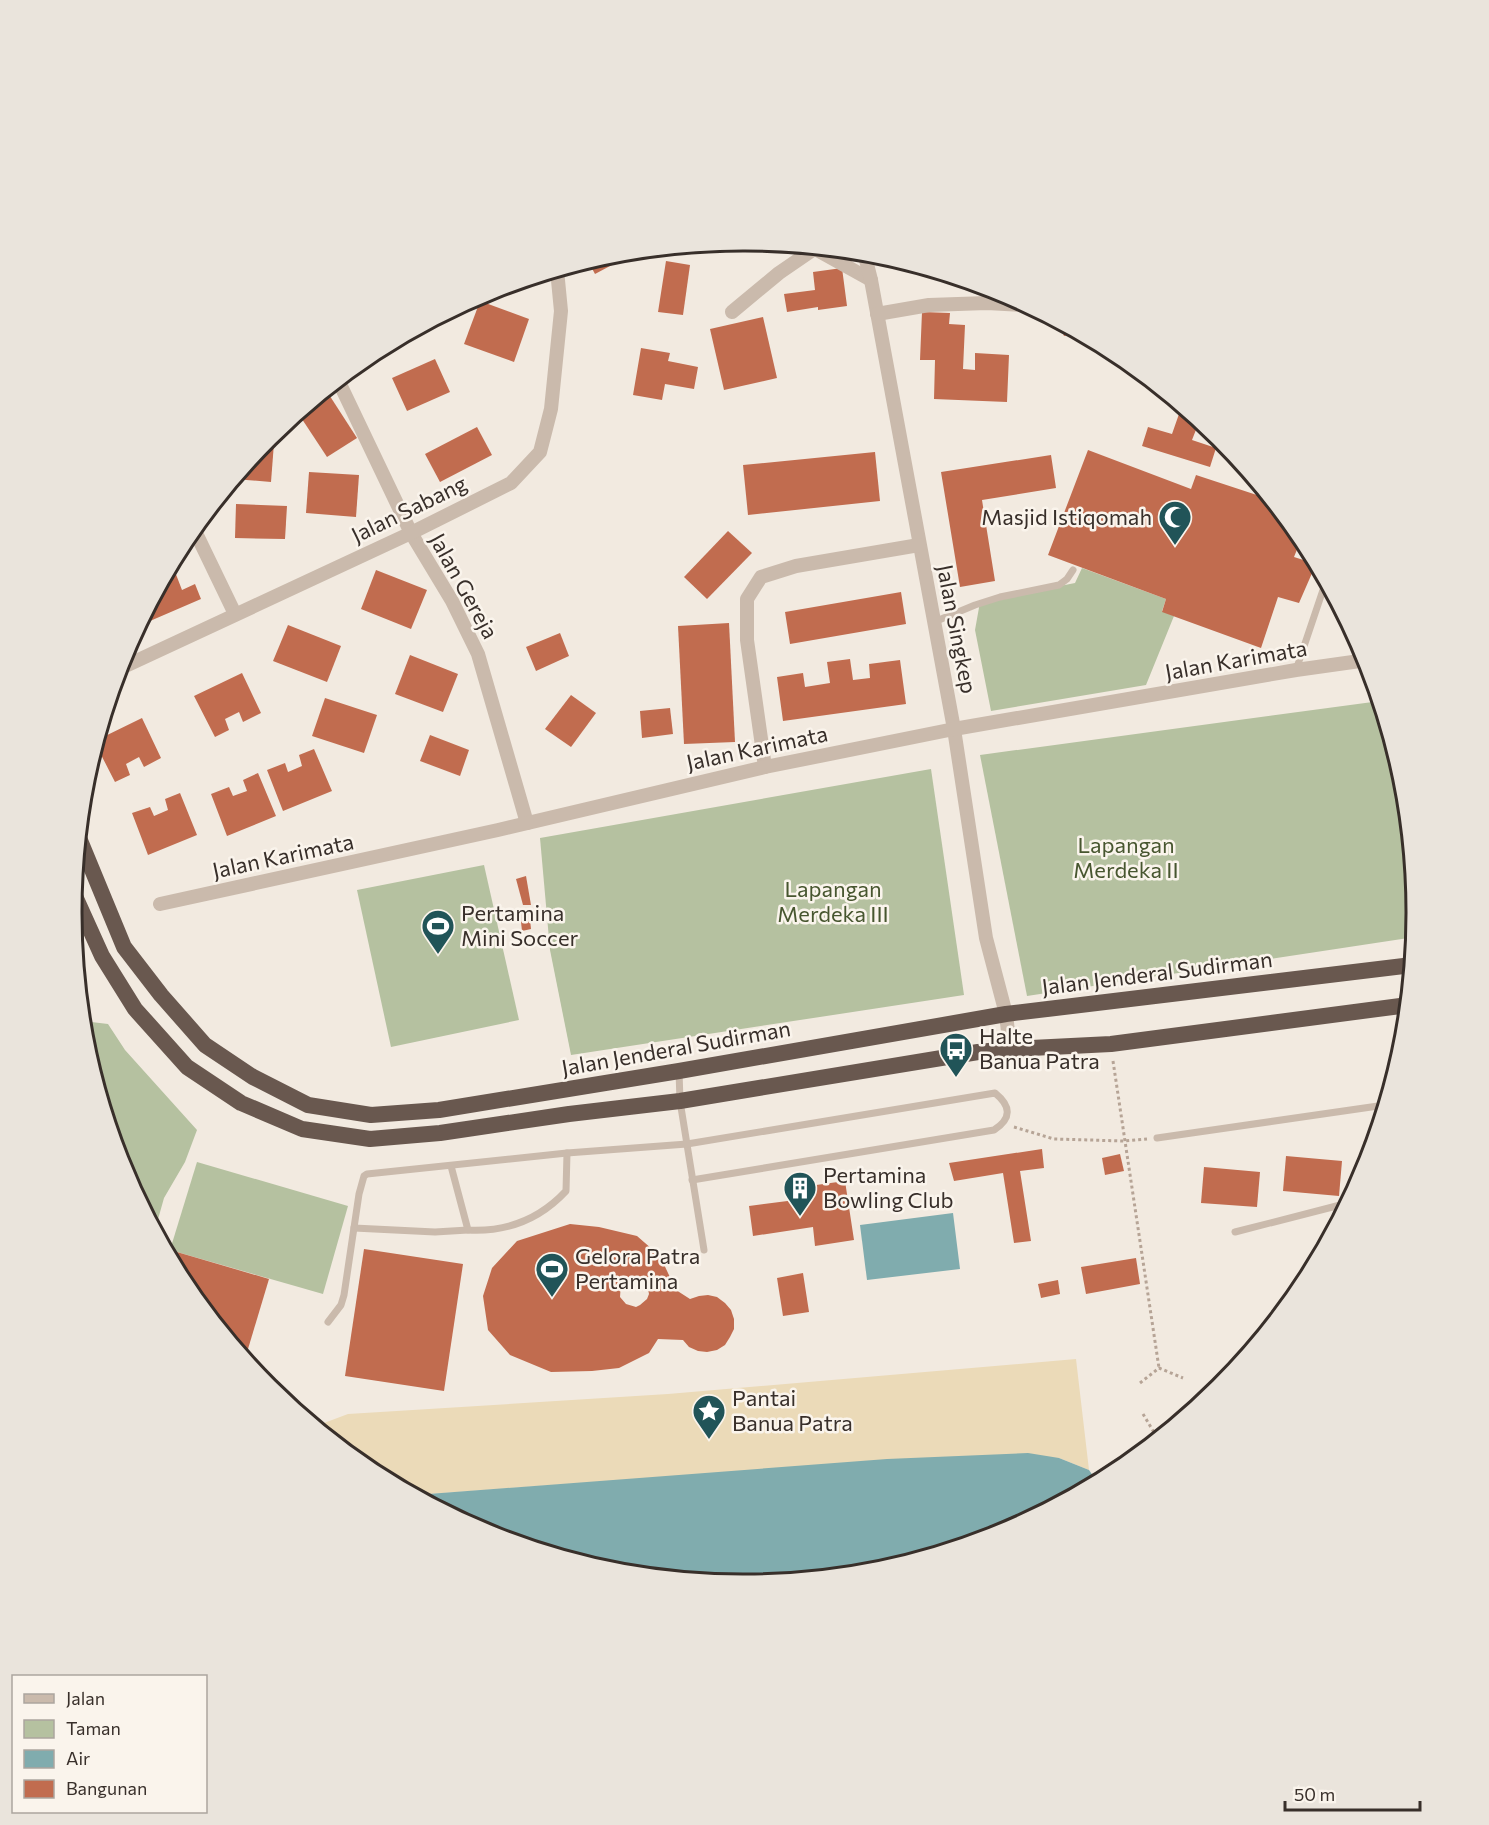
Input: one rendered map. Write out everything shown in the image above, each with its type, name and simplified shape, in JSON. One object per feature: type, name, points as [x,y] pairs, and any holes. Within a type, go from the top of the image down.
[{"type":"highway","name":"Jalan Jenderal Sudirman","points":[[85,854],[124,947],[161,995],[206,1045],[253,1077],[309,1105],[370,1115],[439,1110],[1006,1014],[1404,966]]},
{"type":"highway","name":"Jalan Jenderal Sudirman","points":[[82,912],[102,956],[135,1009],[187,1067],[241,1103],[302,1129],[370,1139],[440,1133],[680,1101],[978,1052],[1111,1044],[1400,1006]]},
{"type":"street","points":[[732,312],[805,254]]},
{"type":"street","points":[[826,256],[871,280]]},
{"type":"street","name":"Jalan Singkep","points":[[866,262],[954,729],[986,938],[1006,1014],[1010,1049]]},
{"type":"street","name":"Jalan Sabang","points":[[132,663],[411,533],[511,483],[540,452],[551,408],[561,311],[558,278]]},
{"type":"street","points":[[877,314],[928,305],[1004,304]]},
{"type":"street","name":"Jalan Gereja","points":[[341,387],[411,533],[452,600],[478,654],[527,823]]},
{"type":"street","points":[[199,538],[235,614]]},
{"type":"street","points":[[765,767],[747,640],[747,599],[761,577],[796,566],[919,545]]},
{"type":"street","name":"Jalan Karimata","points":[[160,904],[527,823],[765,767],[954,729],[1357,661]]},
{"type":"lane","points":[[934,622],[1000,597],[1059,585],[1073,570]]},
{"type":"lane","points":[[1296,670],[1323,591]]},
{"type":"lane","points":[[679,1071],[680,1101],[704,1250]]},
{"type":"lane","points":[[328,1322],[341,1305],[345,1295],[361,1187],[364,1176],[367,1174],[567,1153],[687,1144],[995,1093],[1005,1101],[1007,1117],[1004,1124],[994,1130],[692,1180]]},
{"type":"lane","points":[[1157,1138],[1377,1106]]},
{"type":"lane","points":[[354,1228],[435,1232],[489,1231],[513,1226],[551,1207],[566,1191],[567,1153]]},
{"type":"lane","points":[[451,1166],[468,1230]]},
{"type":"lane","points":[[1235,1232],[1338,1206]]},
{"type":"path","points":[[1111,1044],[1159,1368]]},
{"type":"path","points":[[1004,1124],[1054,1139],[1124,1141],[1157,1138]]},
{"type":"path","points":[[1159,1368],[1183,1378]]},
{"type":"path","points":[[1140,1383],[1159,1368]]},
{"type":"path","points":[[1143,1414],[1154,1433]]},
{"type":"green space","points":[[1082,568],[1166,599],[1162,611],[1174,616],[1146,685],[991,711],[975,630],[980,602],[1075,583]]},
{"type":"green space","name":"Lapangan Merdeka II","points":[[1372,702],[1394,783],[1401,826],[1405,869],[1405,938],[1027,996],[980,755]]},
{"type":"green space","name":"Lapangan Merdeka III","points":[[931,769],[964,995],[571,1055],[550,950],[540,838]]},
{"type":"green space","name":"Pertamina Mini Soccer","points":[[484,865],[519,1020],[391,1047],[357,890]]},
{"type":"green space","points":[[92,1022],[108,1024],[125,1050],[197,1130],[185,1162],[164,1198],[158,1219],[133,1166],[118,1125],[105,1084]]},
{"type":"green space","points":[[197,1162],[348,1206],[323,1294],[176,1252],[172,1245]]},
{"type":"sand","name":"Pantai Banua Patra","points":[[1076,1359],[1089,1470],[1059,1458],[639,1479],[429,1494],[377,1463],[324,1423],[348,1414],[668,1394]]},
{"type":"water","points":[[953,1213],[960,1269],[867,1280],[860,1225]]},
{"type":"water","points":[[1028,1453],[1059,1458],[1089,1470],[1093,1475],[1037,1506],[957,1539],[874,1562],[788,1573],[701,1573],[615,1562],[532,1539],[491,1524],[429,1494],[887,1459]]},
{"type":"building","points":[[666,261],[690,265],[683,315],[658,312]]},
{"type":"building","points":[[616,263],[595,274],[592,268]]},
{"type":"building","points":[[842,268],[847,306],[818,310],[818,307],[787,312],[784,294],[815,290],[813,272]]},
{"type":"building","points":[[486,303],[529,319],[514,362],[464,344],[478,307]]},
{"type":"building","points":[[922,312],[950,313],[949,324],[965,325],[963,369],[975,370],[975,353],[1009,355],[1007,402],[934,399],[935,360],[920,360]]},
{"type":"building","points":[[763,317],[777,378],[724,390],[710,329]]},
{"type":"building","points":[[641,348],[670,353],[668,361],[698,367],[694,389],[665,384],[662,400],[633,395]]},
{"type":"building","points":[[435,359],[450,392],[407,411],[392,378]]},
{"type":"building","points":[[330,396],[357,438],[327,457],[303,420]]},
{"type":"building","points":[[1179,414],[1196,429],[1192,440],[1216,448],[1210,467],[1142,446],[1148,427],[1172,434]]},
{"type":"building","points":[[477,427],[492,455],[440,482],[425,454]]},
{"type":"building","points":[[274,447],[271,482],[244,480]]},
{"type":"building","name":"Masjid Istiqomah","points":[[1088,450],[1191,489],[1196,475],[1259,496],[1297,549],[1294,557],[1305,560],[1312,573],[1299,603],[1278,597],[1261,648],[1162,612],[1166,599],[1048,555]]},
{"type":"building","points":[[875,452],[880,501],[748,515],[743,465]]},
{"type":"building","points":[[1051,455],[1056,488],[982,500],[995,581],[960,587],[941,472]]},
{"type":"building","points":[[309,472],[359,475],[356,517],[306,513]]},
{"type":"building","points":[[236,504],[287,506],[285,539],[235,538]]},
{"type":"building","points":[[728,531],[752,553],[707,599],[684,577]]},
{"type":"building","points":[[376,570],[427,590],[411,629],[361,609]]},
{"type":"building","points":[[176,574],[182,590],[195,584],[201,599],[151,621]]},
{"type":"building","points":[[901,592],[906,624],[790,644],[785,612]]},
{"type":"building","points":[[729,623],[735,742],[684,744],[678,626]]},
{"type":"building","points":[[288,625],[341,646],[327,682],[273,661]]},
{"type":"building","points":[[560,633],[569,656],[536,671],[526,647]]},
{"type":"building","points":[[410,655],[458,674],[443,712],[395,694]]},
{"type":"building","points":[[850,659],[853,680],[870,678],[869,664],[900,660],[906,704],[783,721],[777,677],[803,673],[805,687],[830,683],[827,662]]},
{"type":"building","points":[[242,673],[261,713],[243,722],[239,712],[225,719],[229,730],[215,737],[194,696]]},
{"type":"building","points":[[571,695],[596,713],[571,747],[545,729]]},
{"type":"building","points":[[325,698],[377,715],[364,753],[312,736]]},
{"type":"building","points":[[670,708],[673,734],[642,738],[640,711]]},
{"type":"building","points":[[142,718],[161,758],[144,767],[139,757],[126,764],[130,775],[115,782],[101,756],[107,735]]},
{"type":"building","points":[[430,735],[469,750],[460,776],[420,761]]},
{"type":"building","points":[[314,749],[332,791],[283,811],[267,770],[285,763],[288,772],[302,766],[299,755]]},
{"type":"building","points":[[258,773],[276,816],[227,836],[211,794],[229,787],[233,796],[247,791],[243,780]]},
{"type":"building","points":[[180,793],[197,835],[148,855],[132,813],[150,807],[154,816],[168,810],[165,799]]},
{"type":"building","points":[[526,876],[531,905],[523,905],[516,879]]},
{"type":"building","points":[[529,910],[531,929],[522,931],[520,913]]},
{"type":"building","points":[[1042,1149],[1044,1168],[1020,1171],[1031,1241],[1014,1243],[1003,1173],[954,1181],[949,1163]]},
{"type":"building","points":[[1120,1154],[1124,1171],[1105,1175],[1102,1158]]},
{"type":"building","points":[[1286,1156],[1342,1161],[1339,1196],[1283,1191]]},
{"type":"building","points":[[1204,1167],[1260,1172],[1257,1207],[1201,1203]]},
{"type":"building","name":"Pertamina Bowling Club","points":[[845,1181],[854,1240],[815,1246],[813,1227],[753,1236],[749,1206],[811,1198],[809,1186]]},
{"type":"building","name":"Gelora Patra Pertamina","points":[[570,1224],[599,1227],[637,1236],[660,1256],[676,1290],[690,1299],[708,1295],[717,1297],[725,1303],[731,1310],[734,1329],[725,1345],[717,1350],[698,1351],[689,1347],[683,1340],[658,1339],[649,1353],[619,1368],[551,1372],[510,1355],[488,1330],[483,1296],[492,1268],[517,1241]],"holes":[[[629,1277],[639,1278],[647,1284],[649,1294],[647,1299],[636,1307],[626,1304],[620,1297],[621,1283]]]},
{"type":"building","points":[[364,1249],[463,1264],[444,1391],[345,1376]]},
{"type":"building","points":[[176,1252],[269,1279],[248,1350],[219,1316]]},
{"type":"building","points":[[1136,1258],[1140,1284],[1086,1294],[1081,1267]]},
{"type":"building","points":[[803,1273],[809,1312],[783,1316],[777,1278]]},
{"type":"building","points":[[1058,1280],[1060,1294],[1041,1298],[1038,1284]]},
{"type":"place","name":"Masjid Istiqomah","points":[[1175,546]]},
{"type":"place","name":"Pertamina Mini Soccer","points":[[438,955]]},
{"type":"place","name":"Halte Banua Patra","points":[[956,1078]]},
{"type":"place","name":"Pertamina Bowling Club","points":[[800,1217]]},
{"type":"place","name":"Gelora Patra Pertamina","points":[[552,1298]]},
{"type":"place","name":"Pantai Banua Patra","points":[[709,1440]]}]
